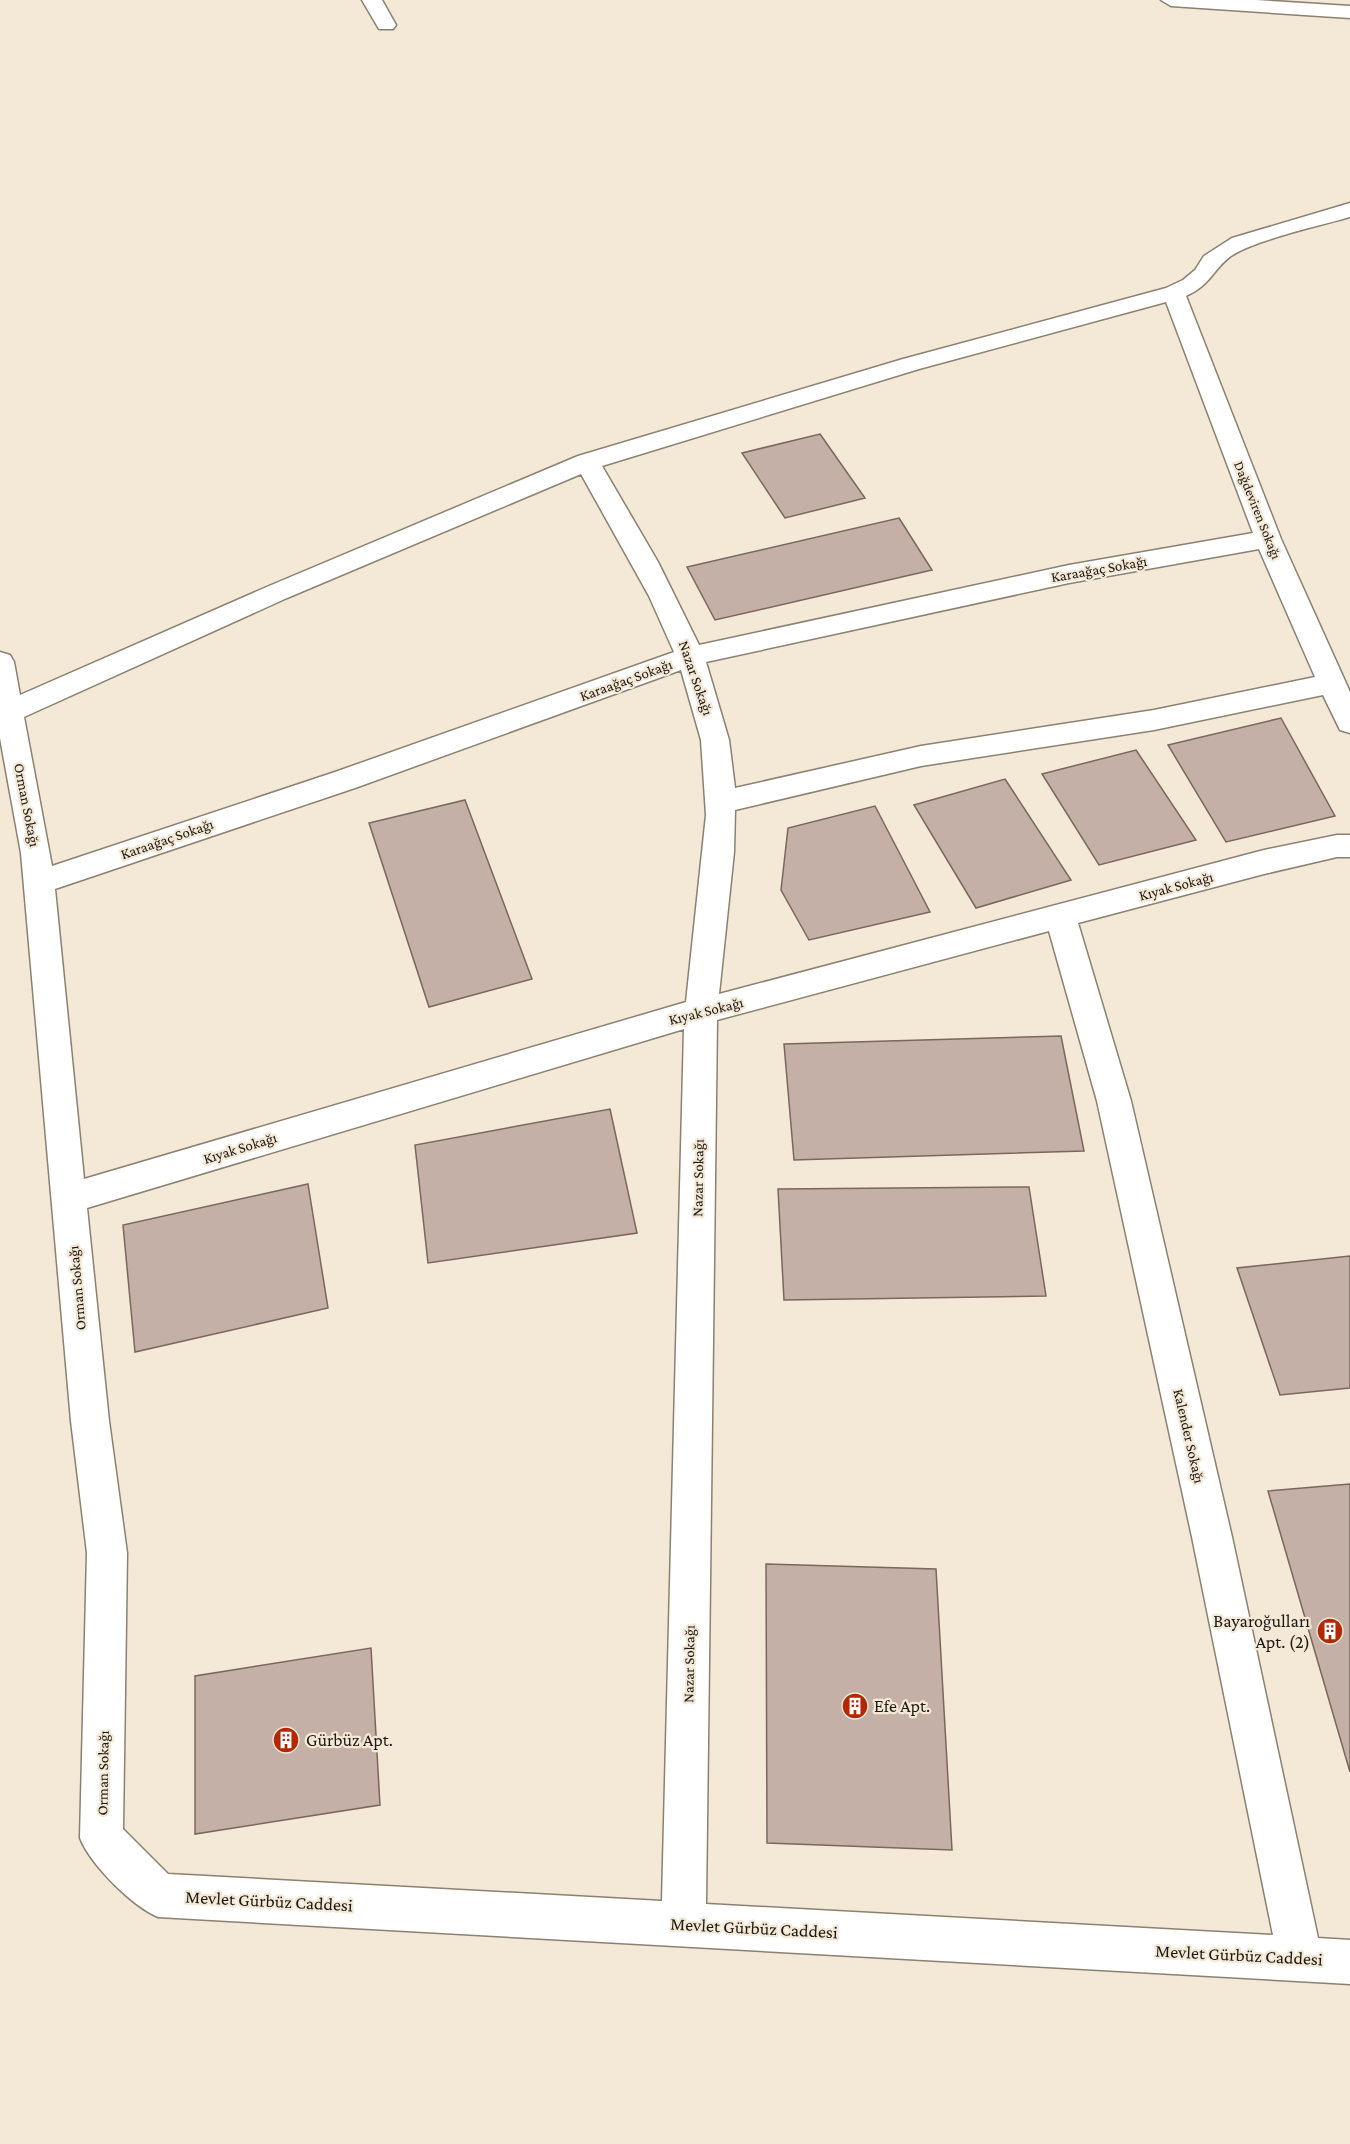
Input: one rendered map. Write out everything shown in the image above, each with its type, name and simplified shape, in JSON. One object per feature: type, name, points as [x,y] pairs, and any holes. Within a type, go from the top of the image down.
[{"type":"street","points":[[372,0],[386,25]]},
{"type":"street","points":[[1171,0],[1326,5],[1350,12]]},
{"type":"street","points":[[9,712],[278,592],[587,462],[912,364],[1174,293],[1191,285],[1204,274],[1212,261],[1232,247],[1350,210]]},
{"type":"street","name":"Dağdeviren Sokağı","points":[[1174,293],[1268,539],[1350,723]]},
{"type":"street","name":"Nazar Sokağı","points":[[587,462],[653,579],[692,656],[706,697],[716,745],[721,802],[701,1013],[684,1924]]},
{"type":"street","name":"Karaağaç Sokağı","points":[[39,882],[345,780],[692,656],[1069,574],[1268,539]]},
{"type":"street","name":"Orman Sokağı","points":[[0,662],[36,853],[90,1421],[107,1553],[102,1838],[158,1894]]},
{"type":"street","points":[[721,802],[921,756],[1154,720],[1332,683]]},
{"type":"street","name":"Kıyak Sokağı","points":[[68,1199],[643,1028],[1264,862],[1336,846],[1350,846]]},
{"type":"street","name":"Kalender Sokağı","points":[[1061,917],[1114,1101],[1212,1537],[1300,1959]]},
{"type":"street","name":"Mevlet Gürbüz Caddesi","points":[[158,1894],[1350,1962]]},
{"type":"building","points":[[820,434],[865,498],[785,518],[742,453]]},
{"type":"building","points":[[899,518],[932,570],[715,620],[687,567]]},
{"type":"building","points":[[1281,718],[1335,816],[1226,842],[1168,745]]},
{"type":"building","points":[[1136,750],[1196,840],[1099,865],[1042,774]]},
{"type":"building","points":[[1005,779],[1071,880],[976,908],[914,805]]},
{"type":"building","points":[[465,800],[532,979],[429,1007],[369,823]]},
{"type":"building","points":[[875,806],[930,912],[809,940],[781,890],[788,828]]},
{"type":"building","points":[[1061,1036],[1084,1151],[794,1160],[784,1044]]},
{"type":"building","points":[[610,1109],[637,1233],[428,1263],[415,1145]]},
{"type":"building","points":[[308,1184],[328,1308],[135,1352],[123,1225]]},
{"type":"building","points":[[1029,1187],[1046,1296],[784,1300],[778,1189]]},
{"type":"building","points":[[1350,1256],[1350,1388],[1280,1395],[1237,1268]]},
{"type":"building","name":"Bayaroğulları Apt. (2)","points":[[1350,1484],[1350,1772],[1268,1491]]},
{"type":"building","name":"Efe Apt.","points":[[766,1564],[936,1569],[952,1850],[767,1843]]},
{"type":"building","name":"Gürbüz Apt.","points":[[371,1648],[380,1805],[195,1834],[195,1676]]},
{"type":"place","name":"Bayaroğulları Apt. (2)","points":[[1330,1631]]},
{"type":"place","name":"Efe Apt.","points":[[855,1706]]},
{"type":"place","name":"Gürbüz Apt.","points":[[286,1740]]}]
